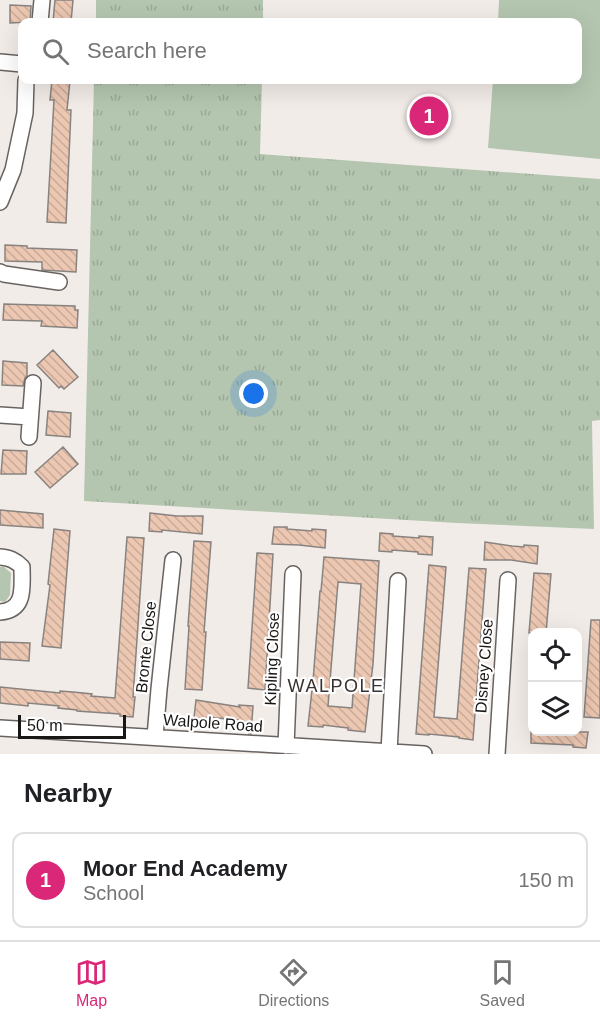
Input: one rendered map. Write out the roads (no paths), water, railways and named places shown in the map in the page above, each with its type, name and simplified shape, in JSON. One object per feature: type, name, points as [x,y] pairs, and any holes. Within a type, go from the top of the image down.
[{"type":"street","points":[[40,18],[42,0]]},
{"type":"street","points":[[0,62],[18,64]]},
{"type":"street","points":[[0,202],[13,170],[24,113],[26,84]]},
{"type":"street","points":[[0,272],[59,282]]},
{"type":"street","points":[[29,437],[33,383]]},
{"type":"street","points":[[0,416],[30,417]]},
{"type":"street","points":[[0,557],[16,561],[22,567],[21,599],[9,611],[0,612]]},
{"type":"street","name":"Bronte Close","points":[[155,737],[173,560]]},
{"type":"street","name":"Kipling Close","points":[[286,746],[293,574]]},
{"type":"street","name":"Disney Close","points":[[496,754],[508,580]]},
{"type":"street","points":[[389,752],[398,581]]},
{"type":"street","name":"Walpole Road","points":[[0,728],[424,754]]},
{"type":"place","name":"Moor End Academy","points":[[429,116]]},
{"type":"district","name":"WALPOLE","points":[[336,686]]}]
